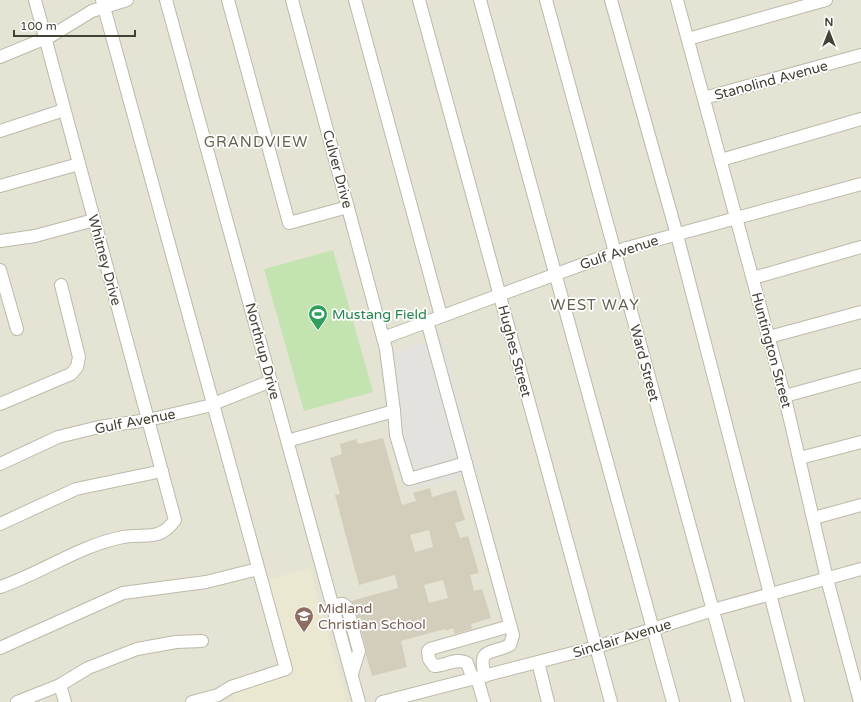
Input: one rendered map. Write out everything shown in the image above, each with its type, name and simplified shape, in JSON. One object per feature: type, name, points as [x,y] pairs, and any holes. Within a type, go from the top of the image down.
[{"type":"street","name":"Whitney Drive","points":[[0,587],[22,580],[54,561],[89,547],[123,537],[151,536],[168,530],[176,520],[35,0]]},
{"type":"street","points":[[0,57],[52,36],[103,3],[127,0]]},
{"type":"street","name":"Northrup Drive","points":[[166,0],[359,702]]},
{"type":"street","points":[[228,0],[289,223],[348,207]]},
{"type":"street","name":"Culver Drive","points":[[292,0],[386,348],[396,435],[409,479],[466,463]]},
{"type":"street","points":[[355,0],[441,316]]},
{"type":"street","name":"Hughes Street","points":[[419,0],[612,702]]},
{"type":"street","points":[[480,0],[673,702]]},
{"type":"street","name":"Ward Street","points":[[546,0],[738,702]]},
{"type":"street","points":[[611,0],[677,235],[798,702]]},
{"type":"street","name":"Huntington Street","points":[[677,0],[785,396],[827,579],[860,702]]},
{"type":"street","points":[[688,39],[826,0]]},
{"type":"street","points":[[103,3],[286,669],[231,688],[227,697],[192,702]]},
{"type":"street","name":"Stanolind Avenue","points":[[704,98],[861,55]]},
{"type":"street","points":[[0,131],[64,110]]},
{"type":"street","points":[[721,160],[861,119]]},
{"type":"street","points":[[0,186],[79,164]]},
{"type":"street","name":"Gulf Avenue","points":[[383,338],[615,252],[861,184]]},
{"type":"street","points":[[0,241],[35,236],[94,220]]},
{"type":"street","points":[[753,278],[861,247]]},
{"type":"street","points":[[0,270],[17,329]]},
{"type":"street","points":[[0,404],[71,374],[78,366],[79,357],[61,285]]},
{"type":"street","points":[[769,337],[861,312]]},
{"type":"street","points":[[427,321],[513,640],[510,645],[490,652],[482,657],[478,677],[484,702]]},
{"type":"street","points":[[785,396],[861,375]]},
{"type":"street","name":"Gulf Avenue","points":[[0,464],[58,437],[100,427],[148,420],[214,403],[271,381]]},
{"type":"street","points":[[287,441],[394,411]]},
{"type":"street","points":[[800,458],[861,442]]},
{"type":"street","points":[[0,524],[76,489],[162,471]]},
{"type":"street","points":[[814,518],[861,505]]},
{"type":"street","points":[[0,648],[123,593],[206,582],[258,569]]},
{"type":"street","name":"Sinclair Avenue","points":[[382,702],[421,697],[478,677],[596,647],[713,610],[861,569]]},
{"type":"street","points":[[478,677],[463,660],[434,666],[429,659],[428,651],[430,649],[510,626]]},
{"type":"street","points":[[16,702],[60,685],[88,668],[137,649],[176,642],[202,641]]},
{"type":"street","points":[[538,662],[548,702]]},
{"type":"street","points":[[60,685],[65,702]]},
{"type":"shaded area","points":[[0,0],[861,0],[861,702],[0,702]]},
{"type":"shaded area","points":[[443,338],[479,472],[407,491],[398,462],[392,351]]},
{"type":"shaded area","name":"Midland Christian School","points":[[310,568],[347,702],[234,702],[231,691],[291,674],[266,580]]},
{"type":"green space","name":"Mustang Field","points":[[333,250],[373,392],[304,411],[264,269]]},
{"type":"building","points":[[383,438],[402,505],[416,501],[413,493],[430,488],[432,497],[456,490],[465,520],[455,523],[460,538],[468,536],[479,573],[470,575],[474,591],[482,589],[491,618],[471,624],[472,629],[455,634],[453,628],[445,631],[445,629],[401,641],[407,667],[372,676],[354,605],[351,601],[398,588],[395,575],[359,585],[335,495],[340,494],[330,458],[342,454],[340,444],[356,439],[358,444]],"holes":[[[429,530],[433,547],[415,552],[410,535]],[[443,580],[448,598],[429,603],[424,585]]]},
{"type":"place","name":"Mustang Field","points":[[318,331]]},
{"type":"place","name":"Midland Christian School","points":[[304,633]]},
{"type":"district","name":"GRANDVIEW","points":[[256,142]]},
{"type":"district","name":"WEST WAY","points":[[595,305]]}]
